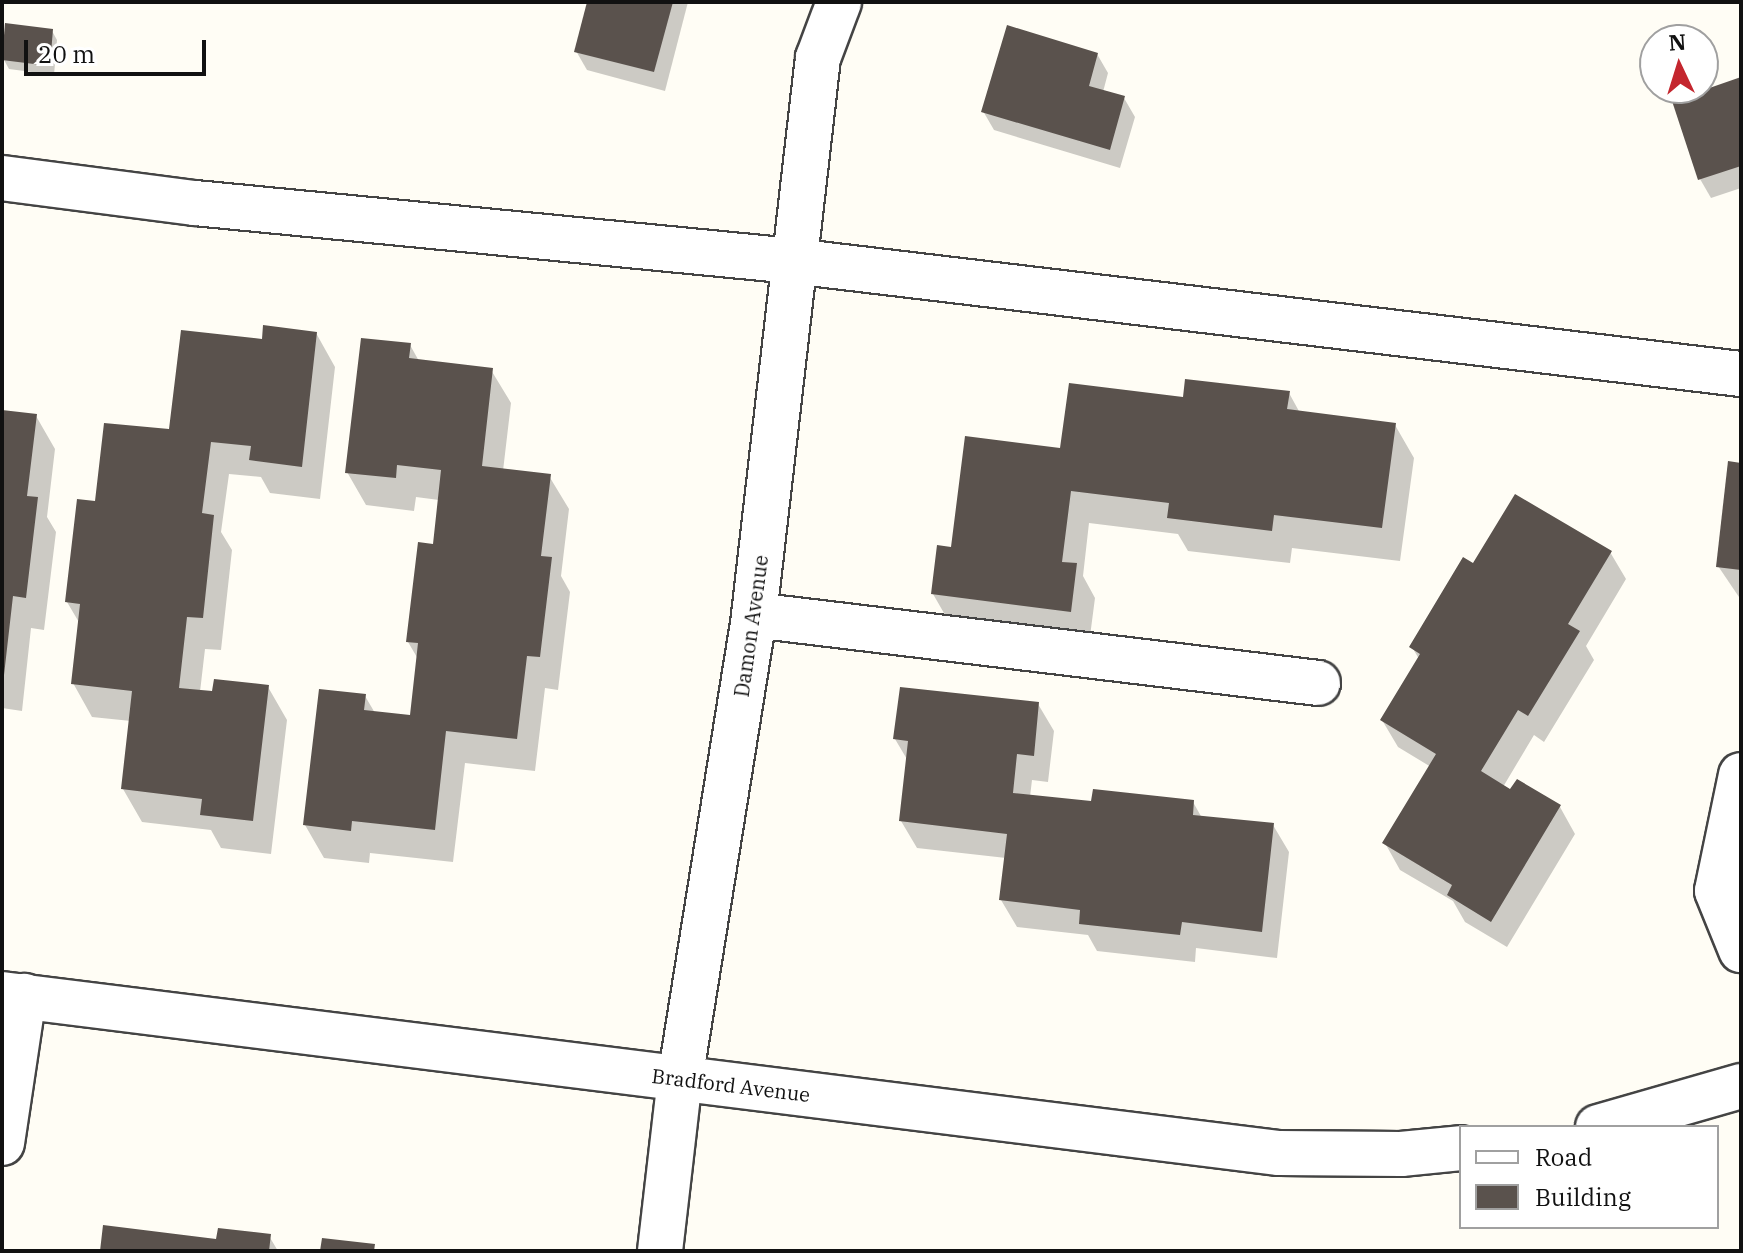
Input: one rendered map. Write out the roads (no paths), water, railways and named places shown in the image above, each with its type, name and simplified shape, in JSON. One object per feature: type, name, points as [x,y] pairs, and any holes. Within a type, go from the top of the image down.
[{"type":"street","name":"Damon Avenue","points":[[660,1251],[680,1079],[754,615],[818,58],[839,2]]},
{"type":"street","points":[[2,178],[195,203],[793,261],[1741,374]]},
{"type":"street","points":[[754,615],[1318,683]]},
{"type":"street","points":[[1741,775],[1717,891],[1741,950]]},
{"type":"street","points":[[2,1143],[13,995]]},
{"type":"street","name":"Bradford Avenue","points":[[13,995],[1279,1153],[1401,1154],[1459,1148]]},
{"type":"street","points":[[1605,1125],[1741,1086]]}]
